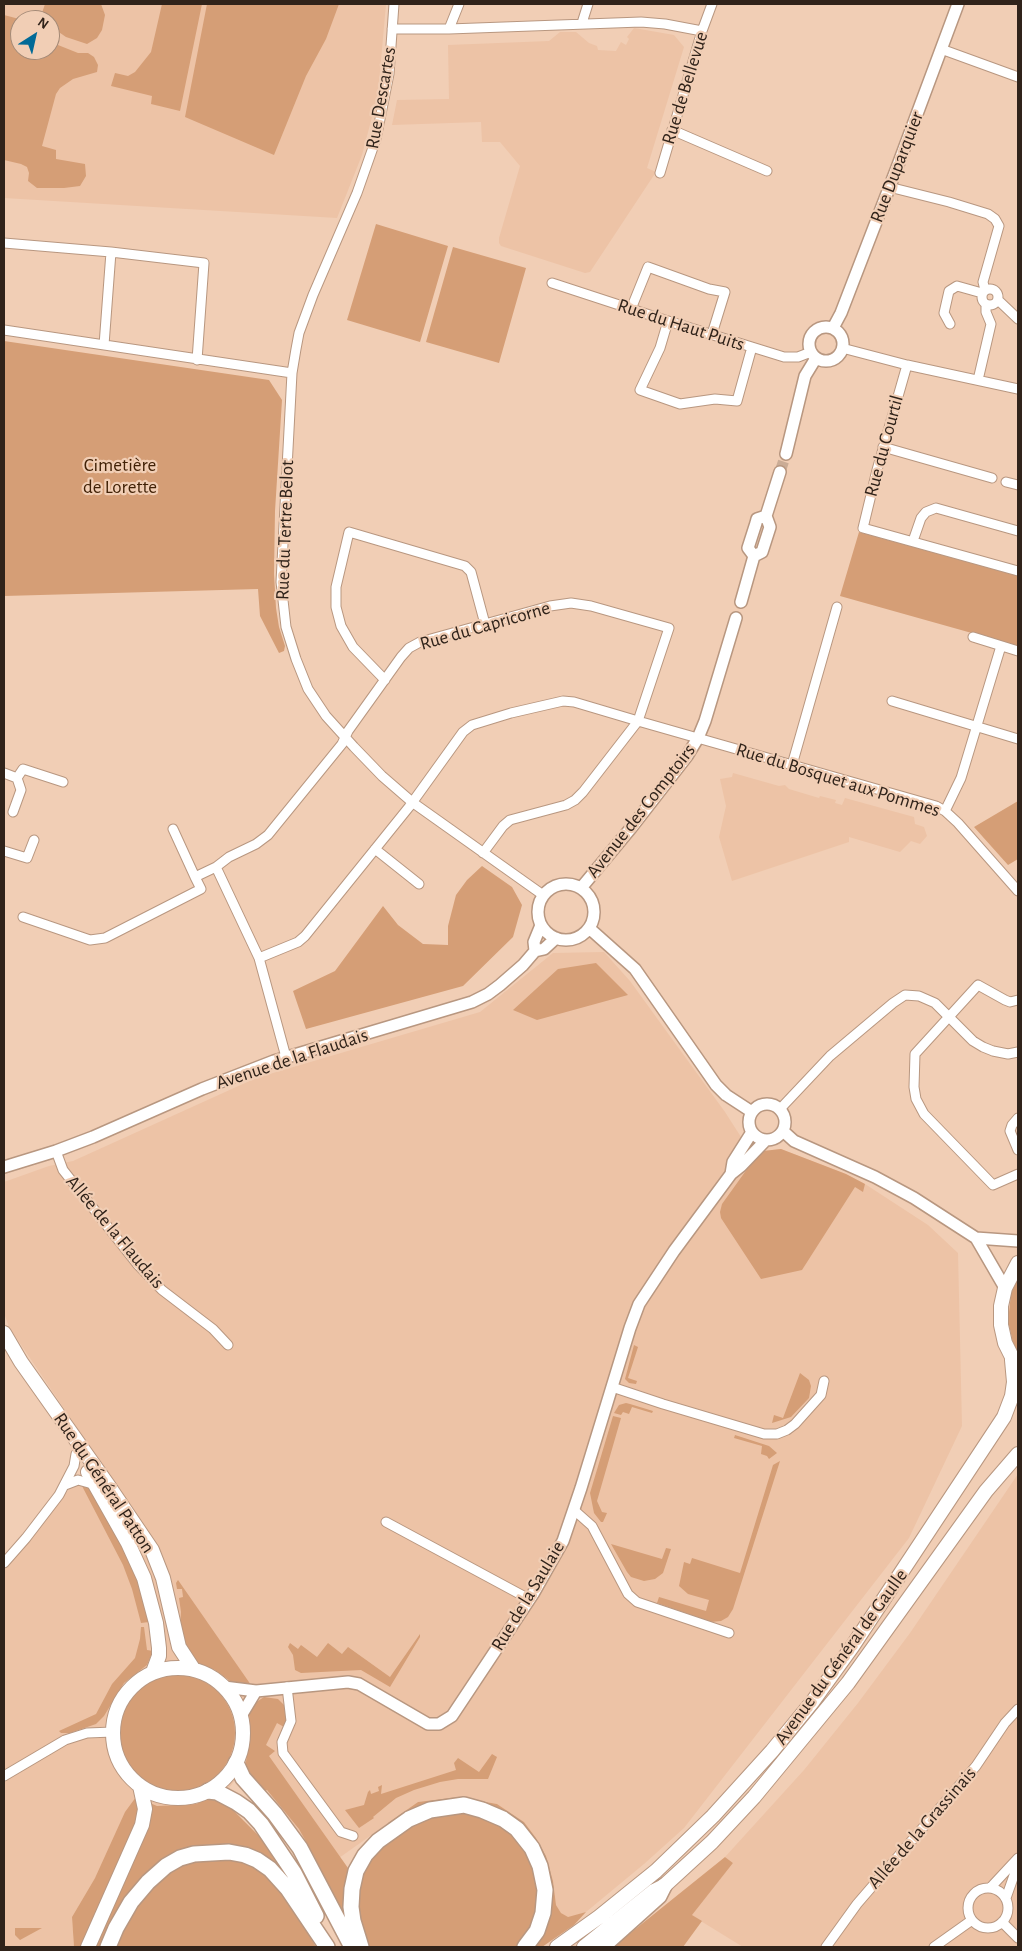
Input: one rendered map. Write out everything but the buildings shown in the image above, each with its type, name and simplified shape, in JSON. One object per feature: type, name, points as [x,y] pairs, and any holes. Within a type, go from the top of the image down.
[{"type":"highway","points":[[236,1763],[243,1778],[275,1814],[300,1848],[352,1947]]},
{"type":"highway","points":[[208,1790],[217,1792],[236,1802],[261,1824],[294,1874],[332,1947]]},
{"type":"highway","points":[[361,1947],[351,1907],[356,1871],[366,1855],[378,1841],[409,1819],[430,1810],[464,1805],[503,1819],[517,1829],[532,1848],[540,1866],[545,1890],[542,1913],[537,1931],[524,1947]]},
{"type":"highway","points":[[108,1947],[116,1928],[131,1902],[148,1882],[166,1866],[180,1858],[194,1854],[229,1852],[245,1855],[257,1860],[270,1869],[288,1889],[327,1947]]},
{"type":"highway","points":[[602,1947],[659,1896],[664,1886]]},
{"type":"main road","name":"Avenue du Général de Gaulle","points":[[557,1947],[628,1895],[656,1871],[726,1801],[778,1744],[813,1701],[852,1647],[1004,1417],[1012,1396],[1015,1364],[1005,1343],[1001,1325],[1001,1306],[1005,1288],[1018,1262]]},
{"type":"main road","name":"Rue du Général Patton","points":[[4,1333],[21,1362],[152,1550],[163,1578],[179,1647],[194,1670]]},
{"type":"main road","name":"Rue du Général Patton","points":[[4,1347],[96,1485],[128,1543],[144,1578],[156,1623],[159,1656],[153,1672]]},
{"type":"main road","name":"Avenue du Général de Gaulle","points":[[584,1947],[664,1886],[718,1836],[754,1797],[809,1732],[886,1631],[981,1498],[1018,1454]]},
{"type":"main road","points":[[170,1668],[194,1670],[210,1676],[224,1687],[233,1698],[241,1716],[242,1742],[236,1763],[224,1779],[208,1790],[191,1796],[173,1798],[156,1794],[140,1786],[121,1765],[112,1732],[114,1718],[122,1699],[135,1683],[153,1672],[170,1668]]},
{"type":"main road","points":[[88,1947],[141,1828],[144,1809],[140,1786]]},
{"type":"street","points":[[392,29],[394,4]]},
{"type":"street","points":[[449,29],[459,4]]},
{"type":"street","points":[[582,23],[588,4]]},
{"type":"street","name":"Rue de Bellevue","points":[[660,173],[702,31],[712,4]]},
{"type":"street","name":"Rue Duparquier","points":[[833,328],[841,313],[958,4]]},
{"type":"street","name":"Rue Descartes","points":[[292,373],[299,333],[313,294],[357,193],[376,139],[389,74],[392,29],[449,29],[582,23],[665,24],[702,31]]},
{"type":"street","points":[[941,49],[1018,77]]},
{"type":"street","points":[[672,130],[767,171]]},
{"type":"street","points":[[889,188],[949,202],[988,214],[995,219],[999,226],[981,297],[986,305],[986,312],[991,324],[978,380]]},
{"type":"street","points":[[4,243],[111,252],[204,263],[197,360]]},
{"type":"street","points":[[104,345],[111,252]]},
{"type":"street","points":[[631,309],[648,267],[708,289],[725,292],[712,334]]},
{"type":"street","name":"Rue du Haut Puits","points":[[552,283],[784,357],[814,355]]},
{"type":"street","points":[[950,324],[944,313],[949,291],[957,286],[984,291],[990,288],[995,290],[998,300],[1018,319]]},
{"type":"street","points":[[986,305],[991,305],[998,300]]},
{"type":"street","points":[[668,321],[660,348],[640,390],[680,404],[715,399],[737,402],[752,347]]},
{"type":"street","points":[[822,327],[833,328],[841,336],[842,348],[840,353],[832,359],[821,360],[814,355],[809,342],[813,332],[822,327]]},
{"type":"street","points":[[4,330],[292,373]]},
{"type":"street","points":[[842,348],[907,365],[1018,389]]},
{"type":"street","points":[[786,454],[805,376],[814,355]]},
{"type":"street","name":"Rue du Courtil","points":[[907,365],[862,528],[913,541]]},
{"type":"street","name":"Rue du Tertre Belot","points":[[292,373],[281,582],[286,627],[308,688],[326,716],[382,776],[412,802],[543,895]]},
{"type":"street","points":[[884,447],[992,478]]},
{"type":"street","points":[[741,602],[754,556],[762,552],[770,527],[766,516],[780,472]]},
{"type":"street","points":[[1006,482],[1018,485]]},
{"type":"street","points":[[1018,531],[936,508],[926,512],[921,518],[913,541],[1018,571]]},
{"type":"street","points":[[385,680],[352,647],[341,626],[336,607],[336,587],[349,532],[465,566],[471,572],[485,624]]},
{"type":"street","name":"Rue du Capricorne","points":[[195,877],[256,844],[268,835],[342,744],[348,731],[409,648],[420,642],[550,606],[571,603],[591,606],[669,628],[638,721]]},
{"type":"street","points":[[792,765],[837,607]]},
{"type":"street","name":"Avenue des Comptoirs","points":[[581,888],[648,807],[687,756],[698,738],[705,721],[736,618]]},
{"type":"street","points":[[974,637],[1018,650]]},
{"type":"street","points":[[946,811],[961,778],[1001,646]]},
{"type":"street","name":"Rue du Bosquet aux Pommes","points":[[259,958],[298,942],[305,936],[376,849],[464,732],[472,725],[563,701],[574,702],[928,804],[946,811],[1018,891]]},
{"type":"street","points":[[892,701],[1018,739]]},
{"type":"street","points":[[483,853],[503,826],[510,820],[566,805],[575,800],[638,721]]},
{"type":"street","points":[[17,778],[23,769],[63,782]]},
{"type":"street","points":[[4,773],[17,778],[22,790],[13,812]]},
{"type":"street","points":[[23,917],[90,940],[106,938],[201,889],[173,829]]},
{"type":"street","points":[[4,851],[27,858],[34,840]]},
{"type":"street","points":[[376,849],[419,884]]},
{"type":"street","points":[[216,867],[259,958],[286,1058]]},
{"type":"street","points":[[565,884],[581,888],[592,902],[594,911],[593,920],[589,928],[582,935],[574,939],[565,940],[556,938],[545,931],[541,925],[538,910],[543,895],[557,885],[565,884]]},
{"type":"street","points":[[535,951],[534,942],[541,925]]},
{"type":"street","points":[[589,928],[635,969],[716,1085],[731,1099],[752,1112]]},
{"type":"street","name":"Avenue de la Flaudais","points":[[4,1167],[56,1151],[120,1126],[202,1089],[286,1058],[472,1002],[488,994],[506,980],[535,951],[544,949],[556,938]]},
{"type":"street","points":[[1018,1000],[1010,1002],[978,985],[915,1054],[914,1087],[916,1099],[924,1114],[993,1185],[1018,1174]]},
{"type":"street","points":[[780,1109],[830,1056],[905,995],[928,999],[973,1041],[983,1047],[993,1052],[1008,1054],[1018,1052]]},
{"type":"street","points":[[762,1104],[775,1106],[780,1109],[785,1120],[783,1131],[775,1138],[766,1140],[756,1137],[749,1125],[752,1112],[762,1104]]},
{"type":"street","points":[[1018,1118],[1010,1131],[1018,1150]]},
{"type":"street","points":[[783,1131],[794,1141],[875,1177],[914,1198],[976,1238],[1005,1288]]},
{"type":"street","name":"Rue de la Saulaie","points":[[731,1174],[733,1162],[752,1132]]},
{"type":"street","name":"Rue de la Saulaie","points":[[224,1687],[256,1690],[348,1682],[359,1684],[421,1722],[440,1724],[452,1716],[552,1562],[566,1532],[639,1304],[674,1251],[731,1174],[766,1140]]},
{"type":"street","name":"Allée de la Flaudais","points":[[56,1151],[63,1170],[138,1265],[162,1290],[213,1329],[228,1345]]},
{"type":"street","name":"Avenue de la Flaudais","points":[[4,1162],[40,1156]]},
{"type":"street","points":[[976,1238],[1018,1241]]},
{"type":"street","points":[[612,1387],[764,1434],[777,1434],[795,1424],[821,1395],[824,1381]]},
{"type":"street","points":[[4,1564],[50,1508],[65,1485],[74,1466],[76,1454]]},
{"type":"street","points":[[65,1485],[78,1480],[96,1485]]},
{"type":"street","points":[[574,1510],[592,1526],[628,1594],[637,1602],[729,1633]]},
{"type":"street","points":[[386,1522],[529,1599]]},
{"type":"street","points":[[287,1687],[290,1721],[282,1742],[283,1752],[341,1832],[353,1836]]},
{"type":"street","points":[[241,1716],[256,1690]]},
{"type":"street","name":"Allée de la Grassinais","points":[[826,1947],[857,1904],[976,1766],[1005,1723],[1018,1709]]},
{"type":"street","points":[[4,1776],[65,1740],[86,1734],[112,1732]]},
{"type":"street","points":[[991,1887],[1002,1892],[1006,1898],[1008,1910],[1002,1922],[988,1928],[982,1927],[972,1920],[969,1914],[969,1900],[978,1890],[991,1887],[1018,1858]]},
{"type":"street","points":[[1006,1898],[1018,1864]]},
{"type":"street","points":[[934,1947],[972,1920]]},
{"type":"street","points":[[1002,1922],[1018,1938]]},
{"type":"shaded area","points":[[4,4],[386,4],[378,94],[362,155],[337,218],[4,198]]},
{"type":"shaded area","points":[[634,28],[674,35],[684,47],[647,168],[656,172],[590,272],[585,273],[501,246],[499,238],[520,166],[500,142],[482,142],[481,122],[392,125],[397,100],[449,99],[448,45],[549,41],[560,32],[576,32],[589,43],[597,46],[598,50],[616,51],[621,42],[626,45],[629,39],[627,37]]},
{"type":"shaded area","points":[[733,773],[779,786],[785,785],[789,789],[819,798],[820,796],[836,800],[835,803],[842,805],[845,798],[914,817],[915,824],[924,827],[927,836],[920,844],[911,841],[900,852],[849,837],[849,842],[732,881],[719,837],[726,806],[720,779],[732,777]]},
{"type":"shaded area","points":[[604,952],[630,981],[741,1137],[763,1151],[781,1149],[846,1174],[865,1184],[928,1225],[958,1253],[962,1426],[909,1538],[684,1828],[586,1912],[568,1918],[561,1913],[556,1905],[553,1881],[546,1856],[524,1822],[497,1804],[458,1797],[418,1802],[322,1870],[291,1822],[247,1765],[229,1788],[196,1804],[157,1806],[95,1878],[72,1917],[74,1947],[4,1947],[4,1571],[75,1482],[102,1465],[9,1327],[4,1313],[4,1182],[49,1166],[73,1161],[256,1078],[480,1012],[553,953]]},
{"type":"shaded area","points":[[1018,1474],[1018,1947],[743,1947],[691,1915],[733,1863],[725,1857],[804,1770],[858,1703],[910,1633]]},
{"type":"green space","points":[[45,4],[101,4],[105,15],[102,30],[97,38],[87,44],[66,37],[60,33],[60,10],[43,10]]},
{"type":"green space","points":[[162,4],[202,4],[180,111],[151,104],[152,96],[111,86],[115,73],[128,76],[135,72],[151,52]]},
{"type":"green space","points":[[207,4],[339,4],[326,39],[306,76],[274,155],[185,117]]},
{"type":"green space","points":[[4,15],[10,17],[10,60],[60,60],[60,46],[78,53],[88,53],[94,57],[98,65],[97,72],[73,79],[60,88],[56,94],[42,146],[56,150],[56,159],[85,164],[86,176],[80,186],[37,188],[28,181],[29,173],[27,167],[4,160]]},
{"type":"green space","points":[[376,224],[448,246],[420,342],[347,320]]},
{"type":"green space","points":[[453,247],[526,268],[499,363],[426,342]]},
{"type":"green space","name":"Cimetière de Lorette","points":[[4,341],[269,380],[282,400],[275,511],[274,574],[276,608],[285,646],[284,651],[279,653],[260,616],[258,589],[4,596]]},
{"type":"green space","points":[[859,532],[1018,576],[1018,646],[840,596]]},
{"type":"green space","points":[[1018,801],[1018,859],[1008,865],[974,827]]},
{"type":"green space","points":[[482,866],[512,887],[522,905],[513,937],[463,986],[306,1029],[293,991],[335,971],[383,906],[398,925],[423,944],[448,945],[448,926],[456,895],[467,880]]},
{"type":"green space","points":[[596,963],[628,995],[537,1020],[513,1010],[558,969]]},
{"type":"green space","points":[[781,1149],[846,1174],[865,1184],[863,1192],[855,1187],[802,1270],[761,1279],[721,1218],[720,1212],[722,1204],[755,1158],[763,1151]]},
{"type":"green space","points":[[1018,1278],[1018,1353],[1014,1347],[1008,1321],[1011,1294]]},
{"type":"green space","points":[[634,1345],[638,1347],[628,1378],[637,1381],[636,1384],[629,1383],[625,1379]]},
{"type":"green space","points":[[800,1373],[809,1380],[811,1386],[809,1398],[791,1417],[772,1423],[774,1415],[783,1418]]},
{"type":"green space","points":[[626,1403],[653,1411],[652,1413],[632,1407],[629,1414],[623,1412],[621,1415],[614,1413],[619,1405]]},
{"type":"green space","points":[[613,1416],[621,1418],[597,1501],[602,1512],[607,1513],[603,1522],[601,1522],[594,1513],[590,1493]]},
{"type":"green space","points":[[735,1435],[769,1446],[777,1453],[769,1459],[761,1454],[762,1446],[734,1438]]},
{"type":"green space","points":[[780,1461],[733,1609],[728,1617],[721,1621],[711,1622],[657,1603],[659,1597],[706,1611],[709,1600],[688,1594],[679,1586],[684,1562],[690,1564],[692,1558],[740,1573],[773,1465]]},
{"type":"green space","points":[[82,1486],[92,1489],[134,1568],[149,1622],[141,1623],[123,1565]]},
{"type":"green space","points":[[611,1544],[662,1559],[666,1548],[671,1549],[663,1573],[655,1579],[644,1581],[631,1577]]},
{"type":"green space","points":[[178,1580],[251,1685],[234,1684],[215,1670],[198,1663],[188,1655],[180,1628],[181,1612],[179,1598],[183,1597],[182,1589],[177,1589],[176,1583]]},
{"type":"green space","points":[[141,1627],[144,1627],[147,1650],[153,1651],[147,1665],[124,1683],[104,1716],[96,1724],[70,1733],[61,1733],[59,1731],[96,1714],[112,1684],[135,1658]]},
{"type":"green space","points":[[420,1634],[390,1687],[361,1670],[301,1673],[295,1670],[293,1655],[288,1647],[290,1643],[298,1649],[301,1645],[317,1657],[328,1643],[342,1654],[348,1647],[390,1677]]},
{"type":"green space","points":[[177,1675],[199,1679],[218,1692],[231,1711],[235,1733],[231,1755],[218,1774],[199,1787],[177,1791],[155,1787],[136,1774],[123,1755],[119,1733],[123,1711],[136,1692],[155,1679]]},
{"type":"green space","points":[[264,1697],[278,1699],[286,1707],[287,1720],[284,1727],[277,1723],[266,1745],[275,1751],[269,1756],[348,1868],[350,1876],[348,1917],[344,1918],[299,1829],[267,1790],[264,1792],[253,1781],[245,1768],[250,1736],[249,1711],[255,1703]]},
{"type":"green space","points":[[492,1754],[497,1757],[488,1779],[458,1779],[414,1790],[396,1798],[374,1818],[359,1828],[345,1810],[364,1805],[368,1792],[370,1790],[371,1794],[379,1791],[378,1787],[382,1785],[381,1794],[456,1770],[454,1763],[458,1758],[479,1772]]},
{"type":"green space","points":[[136,1797],[157,1806],[196,1804],[209,1798],[228,1805],[261,1838],[278,1864],[290,1902],[316,1947],[74,1947],[72,1917],[95,1878],[125,1812]]},
{"type":"green space","points":[[458,1797],[497,1804],[524,1822],[546,1856],[553,1881],[556,1905],[561,1913],[568,1917],[586,1912],[574,1925],[542,1947],[368,1947],[360,1922],[358,1885],[373,1856],[394,1833],[388,1823],[418,1802]]},
{"type":"green space","points":[[725,1857],[733,1863],[692,1915],[702,1921],[683,1947],[613,1947]]},
{"type":"green space","points":[[15,1928],[42,1928],[20,1940],[15,1935]]},
{"type":"tunnel","points":[[780,472],[786,454]]}]
